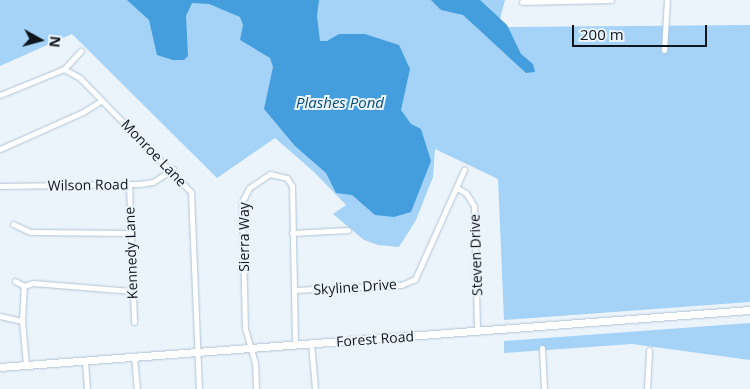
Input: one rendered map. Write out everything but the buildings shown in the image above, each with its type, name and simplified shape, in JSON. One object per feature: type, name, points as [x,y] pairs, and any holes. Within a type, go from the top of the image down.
[{"type":"main road","name":"Forest Road","points":[[0,367],[750,310]]},
{"type":"street","points":[[522,2],[611,0]]},
{"type":"street","points":[[664,50],[667,0]]},
{"type":"street","points":[[0,95],[64,69],[81,51]]},
{"type":"street","name":"Monroe Lane","points":[[64,69],[73,72],[188,186],[192,198],[196,352],[199,389]]},
{"type":"street","points":[[0,149],[83,112],[102,100]]},
{"type":"street","name":"Wilson Road","points":[[0,186],[153,182],[172,169]]},
{"type":"street","name":"Skyline Drive","points":[[294,290],[385,286],[415,279],[464,170]]},
{"type":"street","name":"Sierra Way","points":[[256,389],[254,363],[248,348],[242,202],[245,192],[266,176],[284,176],[289,181],[295,344]]},
{"type":"street","name":"Kennedy Lane","points":[[129,184],[134,322]]},
{"type":"street","name":"Steven Drive","points":[[457,188],[466,193],[474,206],[477,331]]},
{"type":"street","points":[[14,224],[30,232],[131,233]]},
{"type":"street","points":[[292,233],[348,230]]},
{"type":"street","points":[[15,281],[24,286],[33,283],[132,291]]},
{"type":"street","points":[[24,286],[22,321],[26,365]]},
{"type":"street","points":[[0,316],[22,321]]},
{"type":"street","points":[[311,344],[314,389]]},
{"type":"street","points":[[542,348],[544,389]]},
{"type":"street","points":[[647,389],[649,350]]},
{"type":"street","points":[[134,356],[137,389]]},
{"type":"street","points":[[85,361],[87,389]]},
{"type":"shaded area","points":[[0,0],[505,0],[498,27],[750,25],[750,302],[504,320],[498,179],[435,149],[433,177],[416,220],[399,247],[378,245],[364,240],[333,214],[346,205],[314,172],[275,138],[217,178],[72,34],[0,66]]},
{"type":"shaded area","points":[[750,323],[750,360],[632,344],[504,353],[504,341]]},
{"type":"water","name":"Plashes Pond","points":[[127,0],[319,0],[317,16],[320,41],[327,41],[339,34],[365,34],[399,45],[410,69],[401,110],[411,124],[421,129],[431,161],[411,212],[394,217],[375,215],[352,195],[336,193],[326,173],[295,146],[264,109],[273,67],[270,58],[240,40],[243,25],[240,17],[209,4],[192,3],[186,16],[188,56],[184,60],[173,60],[157,55],[149,20]]},
{"type":"water","points":[[431,0],[480,0],[507,25],[521,54],[533,64],[535,72],[526,73],[463,15],[441,10]]}]
